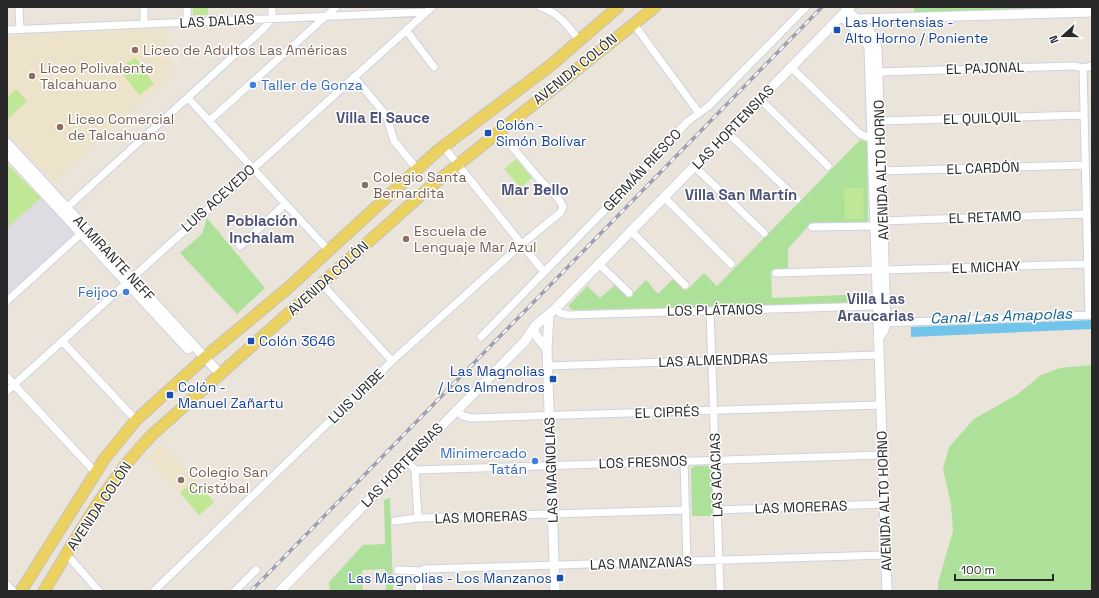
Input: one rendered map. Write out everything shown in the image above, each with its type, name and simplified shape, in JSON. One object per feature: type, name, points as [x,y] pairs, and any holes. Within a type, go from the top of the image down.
[{"type":"main road","name":"AVENIDA COLÓN","points":[[21,591],[95,472],[136,420],[202,360],[288,288],[443,146],[551,65],[618,7]]},
{"type":"main road","name":"AVENIDA COLÓN","points":[[44,591],[109,487],[124,467],[154,433],[457,164],[655,7]]},
{"type":"street","points":[[19,7],[20,29]]},
{"type":"street","points":[[144,7],[144,24]]},
{"type":"street","points":[[187,7],[187,22]]},
{"type":"street","points":[[65,210],[272,19],[272,7]]},
{"type":"street","points":[[209,121],[336,7]]},
{"type":"street","points":[[540,7],[551,12],[566,23],[579,40]]},
{"type":"street","name":"GERMÁN RIESCO","points":[[481,337],[687,122],[709,106],[806,7]]},
{"type":"street","name":"LAS DALIAS","points":[[7,30],[272,19],[429,9]]},
{"type":"street","name":"LUIS ACEVEDO","points":[[7,390],[128,279],[429,9]]},
{"type":"street","points":[[846,11],[870,31],[876,40]]},
{"type":"street","name":"LAS HORTENSIAS","points":[[280,591],[525,341],[541,331],[552,312],[846,11]]},
{"type":"street","name":"AVENIDA ALTO HORNO","points":[[846,11],[868,43],[874,72],[880,122],[881,171],[879,223],[882,323],[878,339],[878,355],[887,591]]},
{"type":"street","points":[[857,19],[1092,12]]},
{"type":"street","name":"AVENIDA ALTO HORNO","points":[[877,19],[872,139],[879,223]]},
{"type":"street","points":[[633,23],[699,113]]},
{"type":"street","points":[[406,30],[434,67]]},
{"type":"street","name":"EL PAJONAL","points":[[874,72],[1074,66],[1083,68],[1092,66]]},
{"type":"street","points":[[791,67],[860,134],[872,139]]},
{"type":"street","points":[[882,323],[1091,315],[1086,214],[1083,68]]},
{"type":"street","points":[[354,77],[386,115],[394,141],[418,169]]},
{"type":"street","points":[[188,98],[329,251]]},
{"type":"street","points":[[760,99],[828,166]]},
{"type":"street","name":"EL QUILQUIL","points":[[880,122],[1084,115]]},
{"type":"street","name":"LUIS URIBE","points":[[154,591],[392,361],[522,244],[560,212],[563,207],[548,186],[540,180],[499,131]]},
{"type":"street","points":[[727,132],[797,199]]},
{"type":"street","name":"ALMIRANTE NEFF","points":[[7,143],[84,231],[218,376]]},
{"type":"street","points":[[443,146],[544,272]]},
{"type":"street","name":"ALMIRANTE NEFF","points":[[7,153],[65,210]]},
{"type":"street","name":"EL CARDÓN","points":[[881,171],[1085,165]]},
{"type":"street","points":[[694,166],[764,233]]},
{"type":"street","points":[[664,197],[731,264]]},
{"type":"street","points":[[240,246],[285,204]]},
{"type":"street","name":"EL RETAMO","points":[[812,227],[1086,214]]},
{"type":"street","points":[[7,302],[84,231]]},
{"type":"street","points":[[631,231],[685,285]]},
{"type":"street","points":[[599,264],[629,293]]},
{"type":"street","name":"EL MICHAY","points":[[776,273],[1088,264]]},
{"type":"street","name":"AVENIDA ALTO HORNO","points":[[880,270],[877,306],[882,323]]},
{"type":"street","points":[[322,284],[392,361]]},
{"type":"street","name":"LOS PLÁTANOS","points":[[552,312],[568,315],[877,306]]},
{"type":"street","name":"LAS ACACIAS","points":[[710,311],[720,591]]},
{"type":"street","name":"LAS MAGNOLIAS","points":[[541,331],[547,349],[555,591]]},
{"type":"street","points":[[62,341],[136,420]]},
{"type":"street","name":"LAS ALMENDRAS","points":[[547,366],[878,355]]},
{"type":"street","points":[[7,377],[95,472]]},
{"type":"street","name":"EL CIPRÉS","points":[[456,410],[460,415],[469,418],[880,405]]},
{"type":"street","name":"LOS FRESNOS","points":[[415,470],[882,455]]},
{"type":"street","points":[[407,461],[415,470],[418,518]]},
{"type":"street","points":[[684,462],[687,561]]},
{"type":"street","name":"LAS MORERAS","points":[[717,510],[884,504]]},
{"type":"street","name":"LAS MORERAS","points":[[395,521],[418,518],[686,510]]},
{"type":"street","points":[[66,555],[99,591]]},
{"type":"street","name":"LAS MANZANAS","points":[[398,570],[420,571],[425,569],[886,555]]},
{"type":"street","points":[[235,591],[256,570]]},
{"type":"street","points":[[420,571],[420,591]]},
{"type":"street","points":[[7,585],[12,591]]},
{"type":"shaded area","points":[[166,29],[170,77],[53,182],[7,133],[7,35]]},
{"type":"shaded area","points":[[41,198],[76,234],[7,298],[7,228]]},
{"type":"shaded area","name":"Colegio San Cristóbal","points":[[162,443],[214,502],[200,516],[148,457]]},
{"type":"green space","points":[[193,7],[208,7],[208,15],[193,15]]},
{"type":"green space","points":[[914,7],[1086,7],[1087,8],[914,13]]},
{"type":"green space","points":[[135,57],[154,84],[139,95],[119,69]]},
{"type":"green space","points":[[16,89],[27,101],[7,120],[7,98]]},
{"type":"green space","points":[[860,140],[867,142],[868,222],[810,224],[788,249],[788,269],[771,271],[772,298],[867,294],[866,303],[573,310],[569,308],[569,305],[587,286],[600,298],[616,284],[629,297],[646,280],[658,294],[674,278],[687,290],[704,273],[717,286]]},
{"type":"green space","points":[[516,159],[532,178],[521,188],[504,169]]},
{"type":"green space","points":[[7,164],[41,198],[7,228]]},
{"type":"green space","points":[[844,188],[863,188],[864,219],[845,219]]},
{"type":"green space","points":[[207,218],[265,288],[237,314],[180,253],[202,234]]},
{"type":"green space","points":[[1092,365],[1092,591],[938,591],[938,583],[953,531],[951,504],[943,469],[949,447],[974,419],[1018,394],[1041,375],[1060,368]]},
{"type":"green space","points":[[694,466],[709,466],[712,468],[713,516],[692,516],[691,469]]},
{"type":"green space","points":[[194,480],[214,502],[199,515],[180,493]]},
{"type":"green space","points":[[390,498],[393,591],[386,591],[385,569],[362,570],[363,591],[330,591],[329,582],[363,545],[385,544],[384,500]]},
{"type":"water","points":[[1092,320],[1092,329],[911,337],[911,327]]},
{"type":"railway","points":[[251,591],[822,7]]},
{"type":"place","name":"Las Hortensias - Alto Horno / Poniente","points":[[837,30]]},
{"type":"place","name":"Liceo de Adultos Las Américas","points":[[135,50]]},
{"type":"place","name":"Liceo Polivalente Talcahuano","points":[[32,76]]},
{"type":"place","name":"Taller de Gonza","points":[[253,85]]},
{"type":"place","name":"Liceo Comercial de Talcahuano","points":[[60,127]]},
{"type":"place","name":"Colón - Simón Bolívar","points":[[488,133]]},
{"type":"place","name":"Colegio Santa Bernardita","points":[[365,185]]},
{"type":"place","name":"Escuela de Lenguaje Mar Azul","points":[[406,239]]},
{"type":"place","name":"Feijoo","points":[[126,292]]},
{"type":"place","name":"Colón 3646","points":[[251,341]]},
{"type":"place","name":"Las Magnolias / Los Almendros","points":[[553,379]]},
{"type":"place","name":"Colón - Manuel Zañartu","points":[[170,395]]},
{"type":"place","name":"Minimercado Tatán","points":[[535,461]]},
{"type":"place","name":"Colegio San Cristóbal","points":[[181,480]]},
{"type":"place","name":"Las Magnolias - Los Manzanos","points":[[560,578]]},
{"type":"district","name":"Villa El Sauce","points":[[383,118]]},
{"type":"district","name":"Mar Bello","points":[[535,190]]},
{"type":"district","name":"Villa San Martín","points":[[741,195]]},
{"type":"district","name":"Población Inchalam","points":[[262,230]]},
{"type":"district","name":"Villa Las Araucarias","points":[[876,308]]},
{"type":"water label","name":"Canal Las Amapolas","points":[[1001,316]]}]
